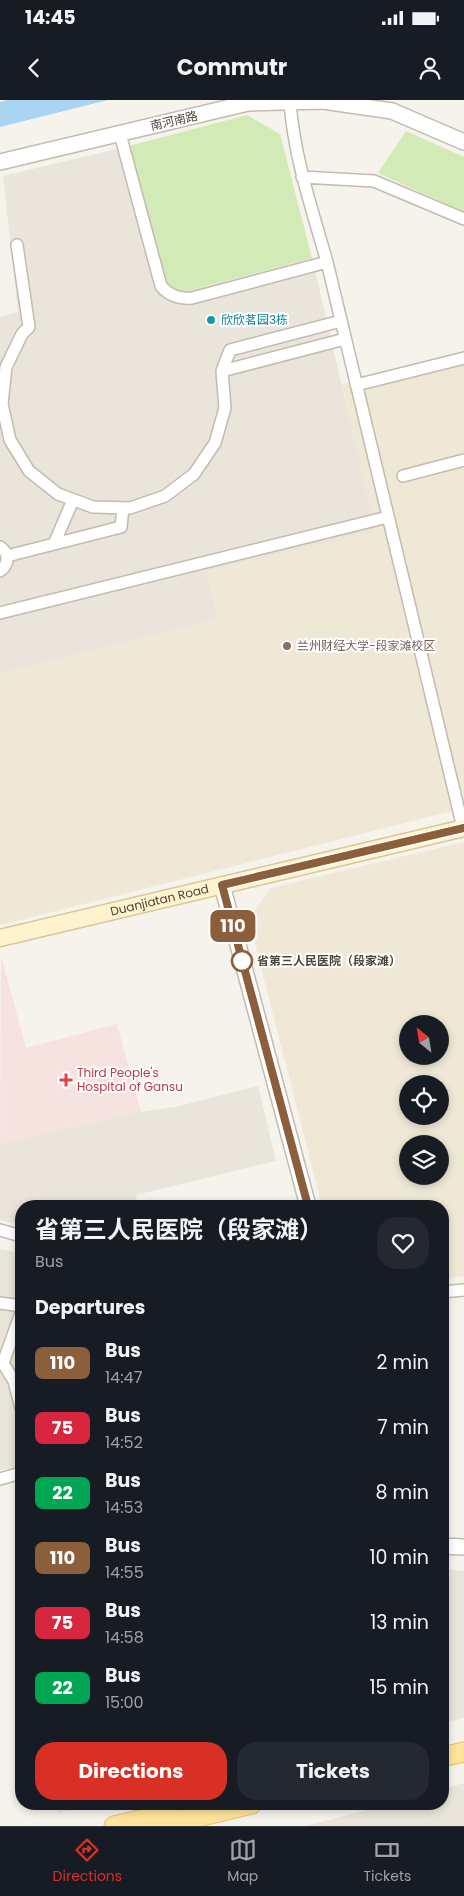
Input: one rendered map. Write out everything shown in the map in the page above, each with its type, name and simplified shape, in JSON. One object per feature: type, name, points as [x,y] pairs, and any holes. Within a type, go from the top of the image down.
[{"type":"main road","name":"Duanjiatan Road","points":[[0,938],[463,828]]},
{"type":"main road","points":[[449,1744],[464,1741]]},
{"type":"main road","points":[[449,1755],[464,1752]]},
{"type":"main road","points":[[114,1826],[181,1810]]},
{"type":"main road","points":[[160,1826],[227,1810]]},
{"type":"street","name":"南河南路","points":[[0,162],[248,103],[323,101],[392,111],[464,142]]},
{"type":"street","points":[[290,102],[292,130],[302,177],[327,262],[463,828]]},
{"type":"street","points":[[120,134],[160,286],[167,293],[183,299],[192,298],[327,262]]},
{"type":"street","points":[[302,177],[374,181],[464,219]]},
{"type":"street","points":[[17,245],[29,327],[22,334],[6,367],[1,398],[10,440],[29,471],[58,494],[92,507],[130,508],[165,496],[194,474],[215,444],[225,408],[222,371],[230,350],[341,321]]},
{"type":"street","points":[[222,371],[345,339]]},
{"type":"street","points":[[356,385],[464,358]]},
{"type":"street","points":[[404,476],[464,460]]},
{"type":"street","points":[[54,544],[73,500]]},
{"type":"street","points":[[0,571],[7,564],[4,551],[54,544],[121,527],[124,508]]},
{"type":"street","points":[[0,611],[388,517]]},
{"type":"street","points":[[222,885],[306,1200]]},
{"type":"street","points":[[0,1230],[15,1234]]},
{"type":"street","points":[[449,1291],[464,1290]]},
{"type":"street","points":[[0,1303],[15,1305]]},
{"type":"street","points":[[15,1330],[3,1363],[15,1385]]},
{"type":"street","points":[[0,1479],[15,1475]]},
{"type":"street","points":[[449,1546],[464,1547]]},
{"type":"shaded area","points":[[121,148],[159,298],[312,258],[376,531],[207,572],[219,619],[0,674],[0,317],[18,312],[3,176]]},
{"type":"shaded area","name":"兰州财经大学-段家滩校区","points":[[464,352],[464,808],[0,925],[0,674],[219,619],[207,572],[375,531],[342,384]]},
{"type":"shaded area","points":[[464,842],[464,1276],[449,1278],[449,1200],[320,1200],[249,920],[270,888]]},
{"type":"shaded area","name":"Third People's Hospital of Gansu","points":[[1,955],[26,1048],[117,1024],[141,1112],[0,1143]]},
{"type":"shaded area","points":[[258,1086],[276,1161],[136,1195],[137,1200],[15,1200],[15,1224],[0,1220],[0,1143],[141,1112],[179,1106]]},
{"type":"shaded area","points":[[0,1249],[15,1252],[15,1468],[0,1470]]},
{"type":"shaded area","points":[[449,1570],[464,1571],[464,1718],[449,1722]]},
{"type":"shaded area","points":[[464,1783],[464,1826],[306,1826],[366,1810],[449,1810],[449,1787]]},
{"type":"shaded area","points":[[57,1810],[70,1810],[58,1813]]},
{"type":"green space","points":[[247,115],[280,134],[312,258],[159,298],[121,148]]},
{"type":"green space","points":[[406,131],[464,157],[464,212],[378,173]]},
{"type":"water","points":[[7,100],[108,100],[0,127],[0,102]]},
{"type":"bus line","name":"110","points":[[306,1200],[222,885],[464,828]]},
{"type":"place","name":"欣欣茗园3栋","points":[[211,320]]},
{"type":"place","name":"兰州财经大学-段家滩校区","points":[[287,646]]},
{"type":"place","name":"省第三人民医院（段家滩）","points":[[242,961]]},
{"type":"place","name":"Third People's Hospital of Gansu","points":[[66,1080]]}]
